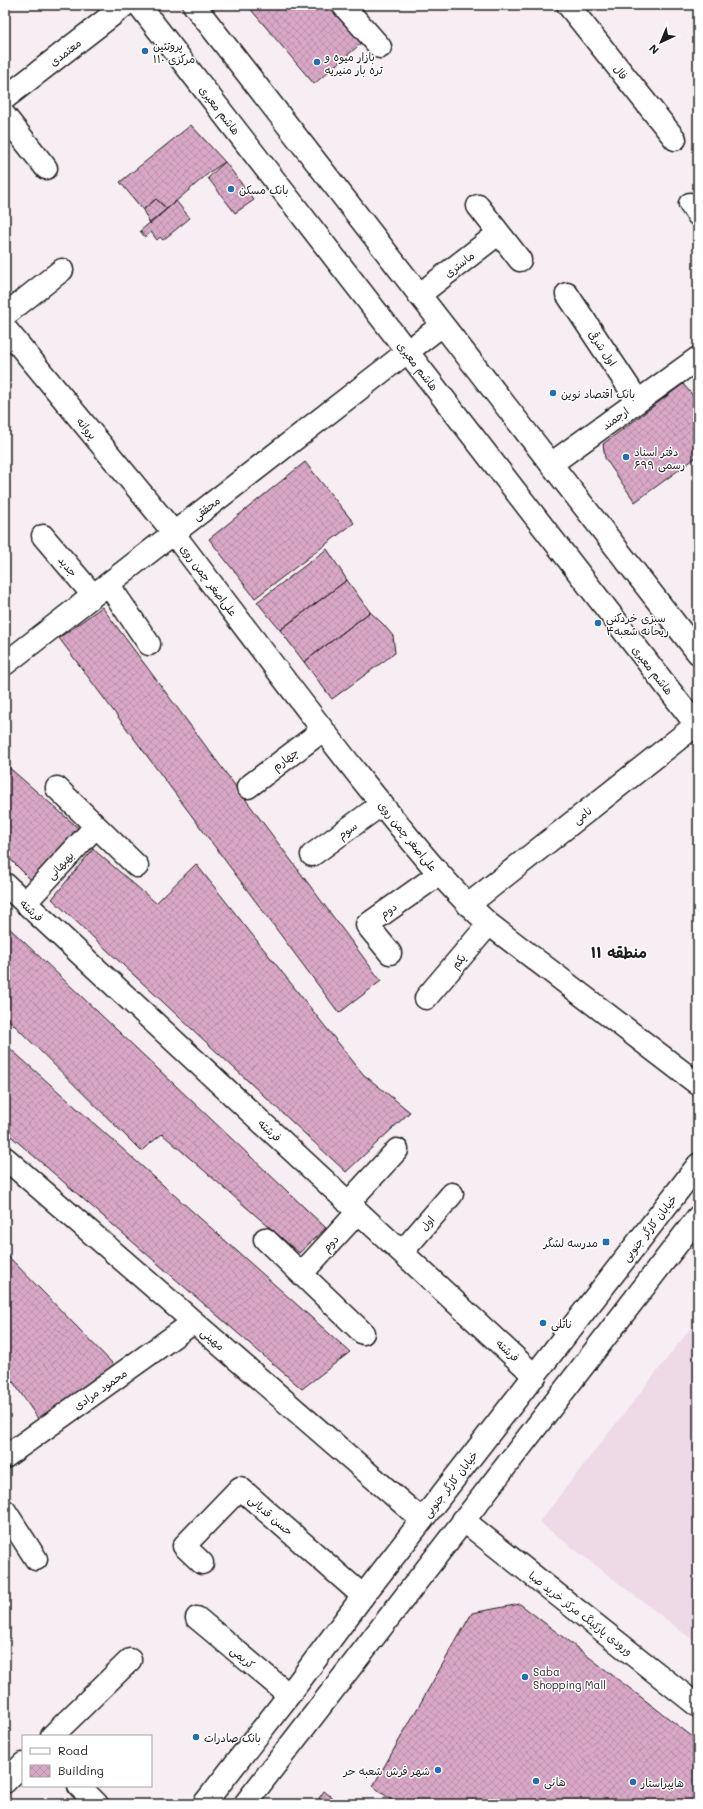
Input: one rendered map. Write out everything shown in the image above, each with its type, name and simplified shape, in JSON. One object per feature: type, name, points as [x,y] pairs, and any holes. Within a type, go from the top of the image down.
[{"type":"street","name":"معتمدی","points":[[5,98],[125,5]]},
{"type":"street","name":"هاشم معیری","points":[[138,5],[697,726]]},
{"type":"street","points":[[194,5],[698,653]]},
{"type":"street","points":[[343,5],[380,47]]},
{"type":"street","name":"فال","points":[[568,5],[675,138]]},
{"type":"street","points":[[5,116],[46,168]]},
{"type":"street","points":[[478,206],[520,260]]},
{"type":"street","name":"ماستری","points":[[419,295],[499,233]]},
{"type":"street","points":[[6,327],[62,270]]},
{"type":"street","name":"اول شرقی","points":[[567,294],[638,401]]},
{"type":"street","name":"محققی","points":[[5,664],[101,590],[172,531],[442,325]]},
{"type":"street","name":"پروانه","points":[[6,327],[172,531]]},
{"type":"street","name":"ارجمند","points":[[551,464],[698,358]]},
{"type":"street","name":"علی‌اصغر چمن روی","points":[[172,531],[323,730],[439,874],[468,905],[489,924],[698,1084]]},
{"type":"street","name":"جدید","points":[[44,536],[101,590],[149,644]]},
{"type":"street","name":"نامی","points":[[468,905],[697,726]]},
{"type":"street","name":"چهارم","points":[[248,787],[323,730]]},
{"type":"street","points":[[57,788],[95,827],[137,866]]},
{"type":"street","name":"سوم","points":[[312,855],[382,804]]},
{"type":"street","name":"بهبهانی","points":[[25,903],[95,827]]},
{"type":"street","name":"دوم","points":[[390,953],[367,925],[439,874]]},
{"type":"street","name":"فرشته","points":[[5,884],[535,1376]]},
{"type":"street","name":"یکم","points":[[426,998],[489,924]]},
{"type":"street","points":[[353,1207],[396,1150]]},
{"type":"street","name":"مهینی","points":[[5,1158],[422,1520]]},
{"type":"street","name":"خیابان کارگر جنوبی","points":[[204,1804],[289,1695],[363,1596],[698,1165]]},
{"type":"street","name":"اول","points":[[402,1252],[452,1194]]},
{"type":"street","name":"دوم","points":[[302,1273],[353,1207]]},
{"type":"street","points":[[245,1804],[698,1217]]},
{"type":"street","points":[[265,1239],[363,1333]]},
{"type":"street","name":"محمود مرادی","points":[[5,1457],[194,1322]]},
{"type":"street","name":"حسن قدیانی","points":[[202,1563],[184,1546],[240,1488],[363,1596]]},
{"type":"street","points":[[5,1511],[36,1559]]},
{"type":"street","points":[[467,1515],[698,1690]]},
{"type":"street","name":"ورودی پارکینگ مرکز خرید صبا","points":[[467,1515],[698,1706]]},
{"type":"street","name":"کریمی","points":[[197,1618],[289,1695]]},
{"type":"street","points":[[53,1735],[130,1660]]},
{"type":"street","points":[[5,1782],[22,1765]]},
{"type":"street","points":[[80,1787],[97,1804]]},
{"type":"shaded area","points":[[698,1319],[698,1644],[539,1522]]},
{"type":"building","name":"بازار میوه و تره بار منیریه","points":[[247,5],[335,5],[365,40],[314,84]]},
{"type":"building","points":[[191,125],[225,162],[210,172],[167,209],[156,199],[143,210],[120,182]]},
{"type":"building","name":"بانک مسکن","points":[[225,162],[254,200],[235,213],[208,178]]},
{"type":"building","points":[[156,199],[167,209],[150,224],[143,210]]},
{"type":"building","points":[[176,201],[190,218],[163,240],[160,237],[157,240],[151,232],[145,237],[140,231]]},
{"type":"building","points":[[683,384],[698,401],[698,456],[635,502],[605,458],[603,444]]},
{"type":"building","points":[[305,462],[354,523],[255,598],[209,539]]},
{"type":"building","points":[[327,549],[347,580],[280,630],[257,602]]},
{"type":"building","points":[[347,580],[370,612],[304,662],[280,630]]},
{"type":"building","points":[[102,607],[381,981],[339,1013],[59,638]]},
{"type":"building","points":[[370,612],[393,636],[395,653],[332,699],[304,662]]},
{"type":"building","points":[[5,764],[82,831],[31,880],[5,854]]},
{"type":"building","points":[[93,849],[156,903],[196,864],[363,1074],[410,1112],[346,1172],[52,899]]},
{"type":"building","points":[[5,924],[326,1228],[299,1253],[162,1134],[141,1151],[5,1016]]},
{"type":"building","points":[[5,1044],[350,1352],[302,1389],[5,1131]]},
{"type":"building","points":[[5,1253],[115,1366],[39,1420],[5,1370]]},
{"type":"building","name":"Saba Shopping Mall","points":[[520,1604],[698,1741],[698,1804],[396,1804],[373,1786],[472,1613]]},
{"type":"building","points":[[324,1791],[340,1804],[315,1804]]},
{"type":"place","name":"پروتئین مرکزی ۱۱۰","points":[[145,51]]},
{"type":"place","name":"بازار میوه و تره بار منیریه","points":[[317,62]]},
{"type":"place","name":"بانک مسکن","points":[[231,189]]},
{"type":"place","name":"بانک اقتصاد نوین","points":[[553,393]]},
{"type":"place","name":"دفتر اسناد رسمی ۶۹۹","points":[[626,457]]},
{"type":"place","name":"سبزی خردکنی ریحانه شعبه۴","points":[[598,623]]},
{"type":"place","name":"مدرسه لشگر","points":[[606,1242]]},
{"type":"place","name":"ناتلی","points":[[543,1323]]},
{"type":"place","name":"Saba Shopping Mall","points":[[525,1677]]},
{"type":"place","name":"بانک صادرات","points":[[196,1737]]},
{"type":"place","name":"شهر فرش شعبه حر","points":[[438,1770]]},
{"type":"place","name":"هانی","points":[[536,1781]]},
{"type":"place","name":"هایپراستار","points":[[633,1782]]},
{"type":"district","name":"منطقه ۱۱","points":[[619,952]]}]
